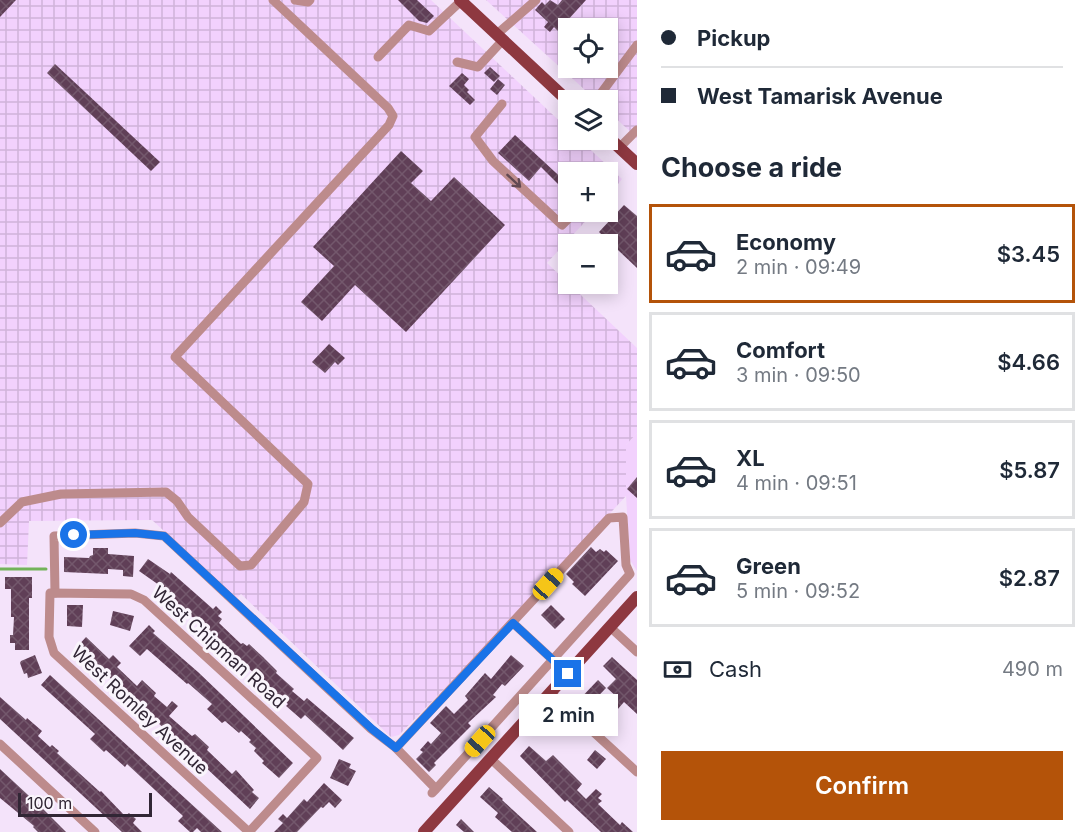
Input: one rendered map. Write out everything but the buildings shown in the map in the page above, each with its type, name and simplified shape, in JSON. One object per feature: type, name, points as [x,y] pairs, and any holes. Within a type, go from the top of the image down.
[{"type":"main road","points":[[460,0],[558,92]]},
{"type":"main road","points":[[619,148],[637,164]]},
{"type":"main road","points":[[431,830],[491,759],[637,597]]},
{"type":"street","points":[[0,523],[22,502],[41,498],[61,495],[166,492],[177,501],[188,517],[240,566],[251,565],[304,502],[309,483],[175,357],[389,125],[393,116],[388,108],[273,0]]},
{"type":"street","points":[[295,0],[308,2],[310,0]]},
{"type":"street","points":[[378,57],[409,25],[429,31],[460,0]]},
{"type":"street","points":[[457,62],[478,67],[500,37],[536,0]]},
{"type":"street","points":[[603,90],[637,45]]},
{"type":"street","points":[[502,104],[475,137],[493,161],[558,221]]},
{"type":"street","points":[[619,148],[637,130]]},
{"type":"street","points":[[623,517],[626,565],[630,574],[434,791],[396,748],[513,623],[609,518],[623,517]]},
{"type":"street","name":"West Romley Avenue","points":[[249,832],[54,653],[49,638],[54,536],[135,533],[164,536],[372,729],[396,748]]},
{"type":"street","name":"West Chipman Road","points":[[53,593],[131,594],[144,600],[317,758],[249,832]]},
{"type":"street","points":[[513,623],[568,674]]},
{"type":"street","points":[[610,627],[637,652]]},
{"type":"street","points":[[551,693],[637,772]]},
{"type":"street","points":[[0,744],[95,832]]},
{"type":"street","points":[[491,759],[569,832]]},
{"type":"shaded area","points":[[0,0],[431,0],[558,120],[558,150],[591,150],[604,162],[558,162],[558,222],[585,222],[574,234],[558,234],[558,251],[547,263],[558,273],[558,294],[580,294],[637,348],[637,433],[626,445],[626,496],[506,626],[399,735],[391,737],[241,594],[237,598],[152,520],[29,521],[27,565],[0,564]]},
{"type":"shaded area","points":[[486,0],[637,0],[637,138],[618,120],[618,90],[585,90],[572,78],[618,78],[618,18],[558,18],[558,65]]},
{"type":"shaded area","points":[[637,433],[637,571],[630,560],[626,445]]},
{"type":"waterway","points":[[0,569],[46,569]]},
{"type":"route","points":[[74,535],[135,533],[164,536],[372,729],[396,748],[513,623],[568,674]]}]
